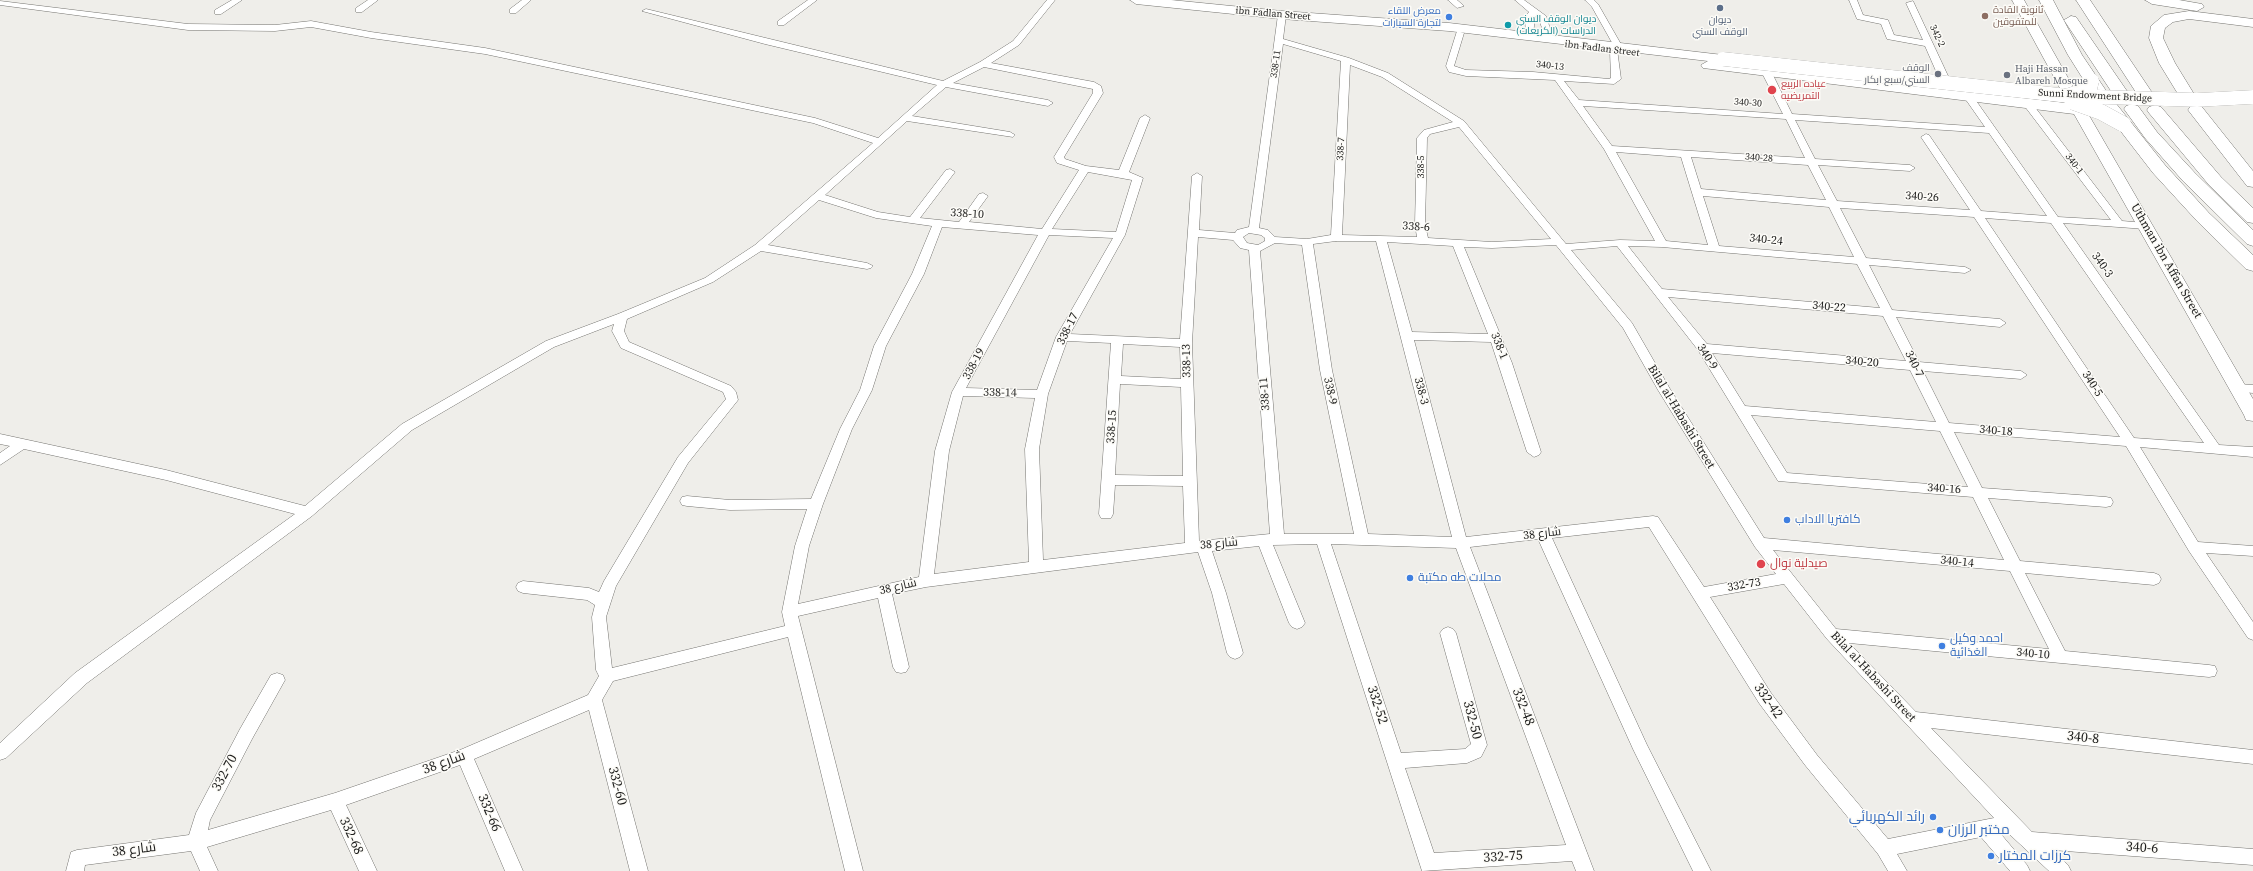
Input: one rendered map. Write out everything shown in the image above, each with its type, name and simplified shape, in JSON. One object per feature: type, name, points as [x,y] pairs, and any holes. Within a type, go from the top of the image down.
[{"type":"highway","points":[[2083,0],[2145,94]]},
{"type":"highway","points":[[2152,0],[2253,19]]},
{"type":"highway","points":[[2052,4],[2091,81],[2111,99]]},
{"type":"highway","points":[[2052,4],[2111,99],[2123,124],[2159,169],[2225,240],[2253,265]]},
{"type":"highway","points":[[2186,94],[2167,63],[2156,38],[2158,26],[2169,18],[2189,15],[2215,16],[2253,23]]},
{"type":"highway","points":[[2073,100],[2085,92],[2091,85],[2091,81]]},
{"type":"highway","points":[[2073,100],[2101,112],[2123,124]]},
{"type":"highway","points":[[2132,109],[2151,135],[2189,177],[2253,240]]},
{"type":"highway","points":[[2155,110],[2215,181],[2253,218]]},
{"type":"highway","points":[[2196,110],[2253,182]]},
{"type":"street","points":[[218,12],[238,0]]},
{"type":"street","points":[[359,10],[374,0]]},
{"type":"street","points":[[513,11],[527,0]]},
{"type":"street","points":[[781,23],[813,0]]},
{"type":"street","points":[[0,753],[81,678],[307,512],[407,427],[550,344],[622,317],[709,280],[759,247],[880,142],[924,100],[944,84],[983,64],[1016,43],[1051,0]]},
{"type":"street","name":"ibn Fadlan Street","points":[[1136,0],[1282,16],[1440,26],[1549,38],[1723,61]]},
{"type":"street","points":[[1452,0],[1460,6]]},
{"type":"street","points":[[1518,0],[1534,10],[1546,22],[1549,38]]},
{"type":"street","points":[[1589,0],[1595,6],[1616,48]]},
{"type":"street","points":[[1852,0],[1860,17],[1885,22],[1890,37],[1928,44]]},
{"type":"street","name":"Uthman ibn Affan Street","points":[[2018,0],[2073,100],[2146,226],[2245,388],[2253,415]]},
{"type":"street","points":[[0,3],[133,18],[183,26],[275,28],[310,24],[371,35],[485,51],[815,121],[880,142]]},
{"type":"street","name":"342-2","points":[[1910,3],[1944,78]]},
{"type":"street","points":[[1529,36],[1529,17],[1534,10]]},
{"type":"street","points":[[646,11],[768,42],[901,72],[944,84],[1048,103]]},
{"type":"street","points":[[1279,40],[1282,16]]},
{"type":"street","name":"ibn Fadlan Street","points":[[1410,25],[1460,33],[1616,48]]},
{"type":"street","name":"340-13","points":[[1460,33],[1450,62],[1452,70],[1466,73],[1558,78],[1604,83],[1613,82],[1616,79],[1616,48]]},
{"type":"street","name":"Bilal al-Habashi Street","points":[[1279,40],[1346,60],[1398,83],[1461,123],[1628,326],[1664,390],[1760,542],[1832,635],[2010,823],[2062,871]]},
{"type":"street","name":"338-11","points":[[1254,229],[1279,40]]},
{"type":"street","points":[[1677,56],[1719,54],[1944,78],[2073,100]]},
{"type":"street","points":[[1677,56],[1710,66],[2028,104],[2073,100]]},
{"type":"street","name":"338-7","points":[[1336,238],[1346,60]]},
{"type":"street","name":"Sunni Endowment Bridge","points":[[1723,61],[2073,100],[2197,100],[2253,97]]},
{"type":"street","points":[[983,64],[1085,81],[1098,88],[1098,93],[1059,157],[1061,161],[1085,169],[1123,174],[1145,118]]},
{"type":"street","name":"340-7","points":[[1767,73],[2060,656]]},
{"type":"street","points":[[1558,78],[1609,149],[1662,244]]},
{"type":"street","name":"340-3","points":[[1969,97],[2215,449]]},
{"type":"street","name":"Sunni Endowment Bridge","points":[[2111,99],[2196,106],[2253,103]]},
{"type":"street","name":"340-30","points":[[1576,103],[1992,130]]},
{"type":"street","name":"340-1","points":[[2028,104],[2119,224]]},
{"type":"street","points":[[906,118],[1010,135]]},
{"type":"street","name":"338-5","points":[[1423,240],[1420,224],[1422,138],[1427,132],[1461,123]]},
{"type":"street","name":"340-5","points":[[1926,137],[1980,214],[2130,442],[2194,547],[2253,634]]},
{"type":"street","name":"340-28","points":[[1609,149],[1910,168]]},
{"type":"street","points":[[1684,154],[1714,248]]},
{"type":"street","name":"338-19","points":[[926,581],[942,451],[958,392],[1045,232],[1085,169]]},
{"type":"street","points":[[913,221],[950,172]]},
{"type":"street","name":"338-17","points":[[1036,566],[1032,449],[1042,394],[1062,337],[1120,234],[1138,178],[1123,174]]},
{"type":"street","name":"338-13","points":[[1196,176],[1186,343],[1190,481],[1198,546],[1218,592],[1235,653]]},
{"type":"street","name":"340-26","points":[[1696,192],[1834,204],[2146,226]]},
{"type":"street","name":"338-10","points":[[816,196],[876,215],[913,221],[1045,232],[1120,234]]},
{"type":"street","points":[[961,226],[983,196]]},
{"type":"street","points":[[854,871],[789,612],[802,546],[816,504],[846,429],[866,390],[880,346],[918,274],[938,224]]},
{"type":"street","points":[[1192,233],[1238,237],[1245,231],[1254,229],[1264,232],[1271,240],[1268,245],[1254,249],[1240,244],[1238,237]]},
{"type":"street","name":"338-6","points":[[1271,240],[1307,242],[1336,238],[1381,238],[1492,245],[1562,244]]},
{"type":"street","name":"338-3","points":[[1381,238],[1461,543]]},
{"type":"street","name":"338-9","points":[[1307,242],[1326,370],[1362,539]]},
{"type":"street","name":"338-1","points":[[1457,242],[1496,338],[1534,452]]},
{"type":"street","name":"340-9","points":[[1620,243],[1703,348],[1783,478]]},
{"type":"street","name":"340-24","points":[[1562,244],[1662,244],[1965,270]]},
{"type":"street","points":[[759,247],[867,266]]},
{"type":"street","name":"338-11","points":[[1254,249],[1270,540],[1297,623]]},
{"type":"street","name":"340-22","points":[[1658,292],[2000,323]]},
{"type":"street","points":[[608,675],[604,670],[599,632],[599,617],[602,603],[616,573],[671,479],[696,442],[732,400],[730,392],[727,389],[625,346],[621,340],[618,330],[622,317]]},
{"type":"street","points":[[1407,336],[1496,338]]},
{"type":"street","points":[[1062,337],[1186,343]]},
{"type":"street","name":"338-15","points":[[1106,514],[1117,340]]},
{"type":"street","name":"340-20","points":[[1703,348],[2021,375]]},
{"type":"street","points":[[1115,380],[1188,383]]},
{"type":"street","name":"338-14","points":[[958,392],[1042,394]]},
{"type":"street","name":"340-18","points":[[1740,410],[2253,452]]},
{"type":"street","points":[[0,439],[166,475],[307,512]]},
{"type":"street","points":[[0,460],[22,444]]},
{"type":"street","name":"340-16","points":[[1783,478],[2106,502]]},
{"type":"street","points":[[1109,480],[1190,481]]},
{"type":"street","points":[[687,501],[730,505],[816,504]]},
{"type":"street","name":"شارع 38","points":[[789,612],[926,581],[1198,546],[1270,540],[1362,539],[1461,543],[1653,521]]},
{"type":"street","name":"332-42","points":[[1653,521],[1700,593],[1765,698],[1811,760],[1884,848],[1898,871]]},
{"type":"street","points":[[1543,534],[1641,749],[1702,871]]},
{"type":"street","name":"332-52","points":[[1322,540],[1429,867]]},
{"type":"street","name":"340-14","points":[[1760,542],[2154,579]]},
{"type":"street","name":"332-48","points":[[1461,543],[1585,871]]},
{"type":"street","points":[[2194,547],[2253,551]]},
{"type":"street","name":"332-73","points":[[1700,593],[1788,578]]},
{"type":"street","points":[[523,587],[589,594],[598,598],[602,603]]},
{"type":"street","points":[[884,590],[901,667]]},
{"type":"street","points":[[594,700],[608,675],[793,630]]},
{"type":"street","name":"332-50","points":[[1395,762],[1467,756],[1475,752],[1479,745],[1448,633]]},
{"type":"street","name":"340-10","points":[[1832,635],[2209,671]]},
{"type":"street","name":"332-70","points":[[196,842],[202,819],[218,785],[277,680]]},
{"type":"street","name":"شارع 38","points":[[76,864],[196,842],[335,801],[464,756],[594,700]]},
{"type":"street","name":"332-60","points":[[594,700],[639,871]]},
{"type":"street","name":"340-8","points":[[1912,719],[2253,757]]},
{"type":"street","name":"332-66","points":[[464,756],[514,871]]},
{"type":"street","name":"332-68","points":[[335,801],[368,871]]},
{"type":"street","points":[[1884,848],[2010,823]]},
{"type":"street","points":[[1985,828],[2021,871]]},
{"type":"street","name":"340-6","points":[[2030,840],[2253,857]]},
{"type":"street","points":[[196,842],[209,871]]},
{"type":"street","name":"332-75","points":[[1429,867],[1578,852]]},
{"type":"place","name":"ديوان الوقف السني","points":[[1720,8]]},
{"type":"place","name":"ثانوية القادة للمتفوقين","points":[[1985,16]]},
{"type":"place","name":"معرض اللقاء لتجارة السيارات","points":[[1449,17]]},
{"type":"place","name":"ديوان الوقف السني الدراسات (الكريعات)","points":[[1508,25]]},
{"type":"place","name":"الوقف السني/سبع ابكار","points":[[1938,74]]},
{"type":"place","name":"Haji Hassan Albareh Mosque","points":[[2007,75]]},
{"type":"place","name":"عياده الربيع التمريضيه","points":[[1772,90]]},
{"type":"place","name":"كافتريا الاداب","points":[[1787,520]]},
{"type":"place","name":"صيدلية نوال","points":[[1761,564]]},
{"type":"place","name":"محلات طه مكتبة","points":[[1410,578]]},
{"type":"place","name":"احمد وكيل الغذائية","points":[[1942,646]]},
{"type":"place","name":"رائد الكهربائي","points":[[1933,817]]},
{"type":"place","name":"مختبر الرزان","points":[[1940,830]]},
{"type":"place","name":"كرزات المختار","points":[[1991,856]]}]
